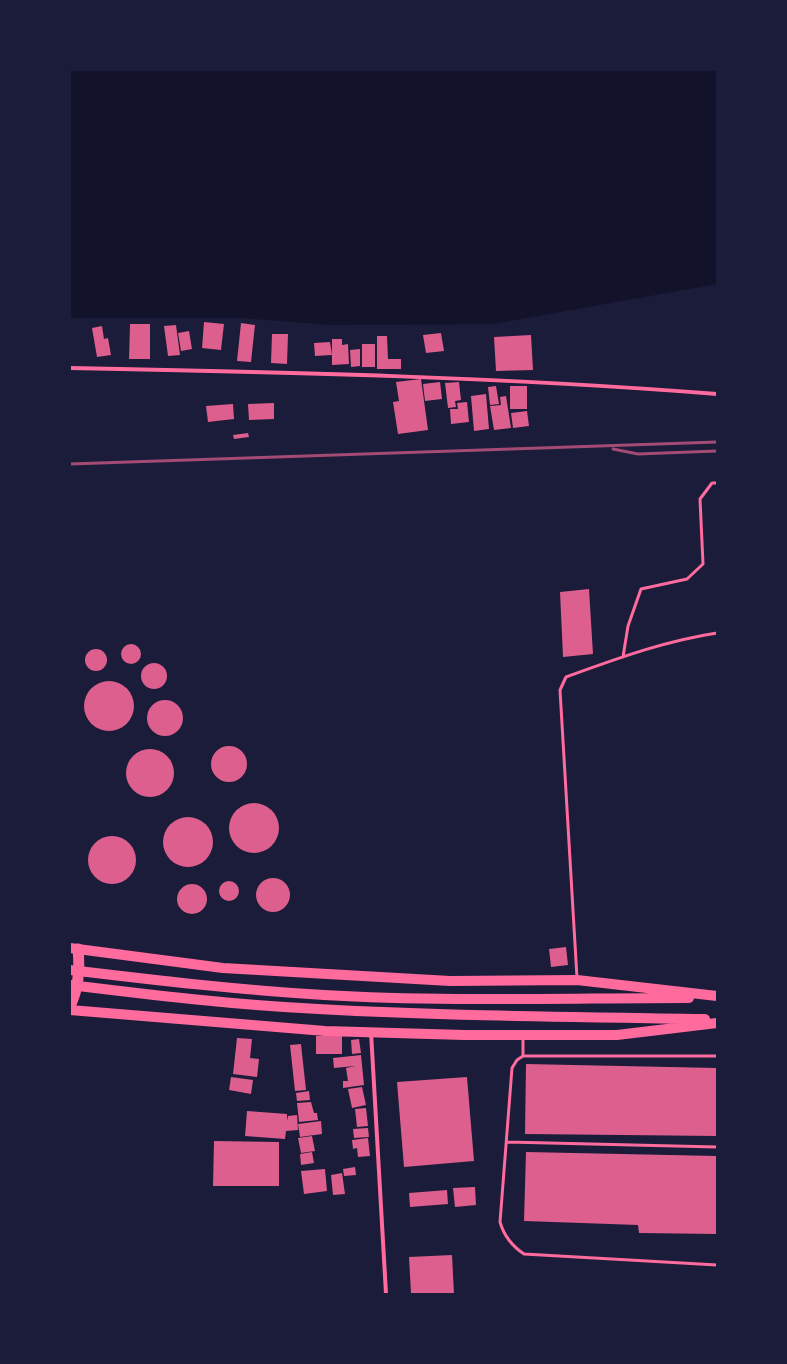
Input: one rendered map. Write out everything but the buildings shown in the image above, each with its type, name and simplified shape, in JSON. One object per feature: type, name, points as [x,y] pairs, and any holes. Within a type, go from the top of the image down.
[{"type":"highway","points":[[70,1006],[76,994],[80,967],[74,949],[223,968],[321,975],[450,981],[578,980],[717,997]]},
{"type":"highway","points":[[70,970],[145,979],[323,995],[419,998],[717,997]]},
{"type":"highway","points":[[70,985],[316,1009],[416,1014],[717,1020]]},
{"type":"highway","points":[[70,1010],[324,1031],[371,1032],[617,1035],[717,1023]]},
{"type":"street","points":[[70,368],[309,372],[623,387],[717,394]]},
{"type":"street","points":[[371,1032],[386,1294]]},
{"type":"lane","points":[[623,657],[628,626],[641,589],[687,579],[703,564],[700,499],[712,483],[717,483]]},
{"type":"lane","points":[[578,980],[560,690],[566,677],[682,638],[717,633]]},
{"type":"lane","points":[[523,1035],[523,1056]]},
{"type":"lane","points":[[717,1056],[523,1056],[517,1060],[512,1068],[500,1222],[508,1240],[524,1254],[717,1265]]},
{"type":"lane","points":[[507,1142],[717,1147]]},
{"type":"shaded area","points":[[70,70],[717,70],[717,284],[493,324],[332,325],[241,318],[70,318]]},
{"type":"railway","points":[[70,464],[717,442]]},
{"type":"railway","points":[[613,449],[638,454],[717,451]]}]
